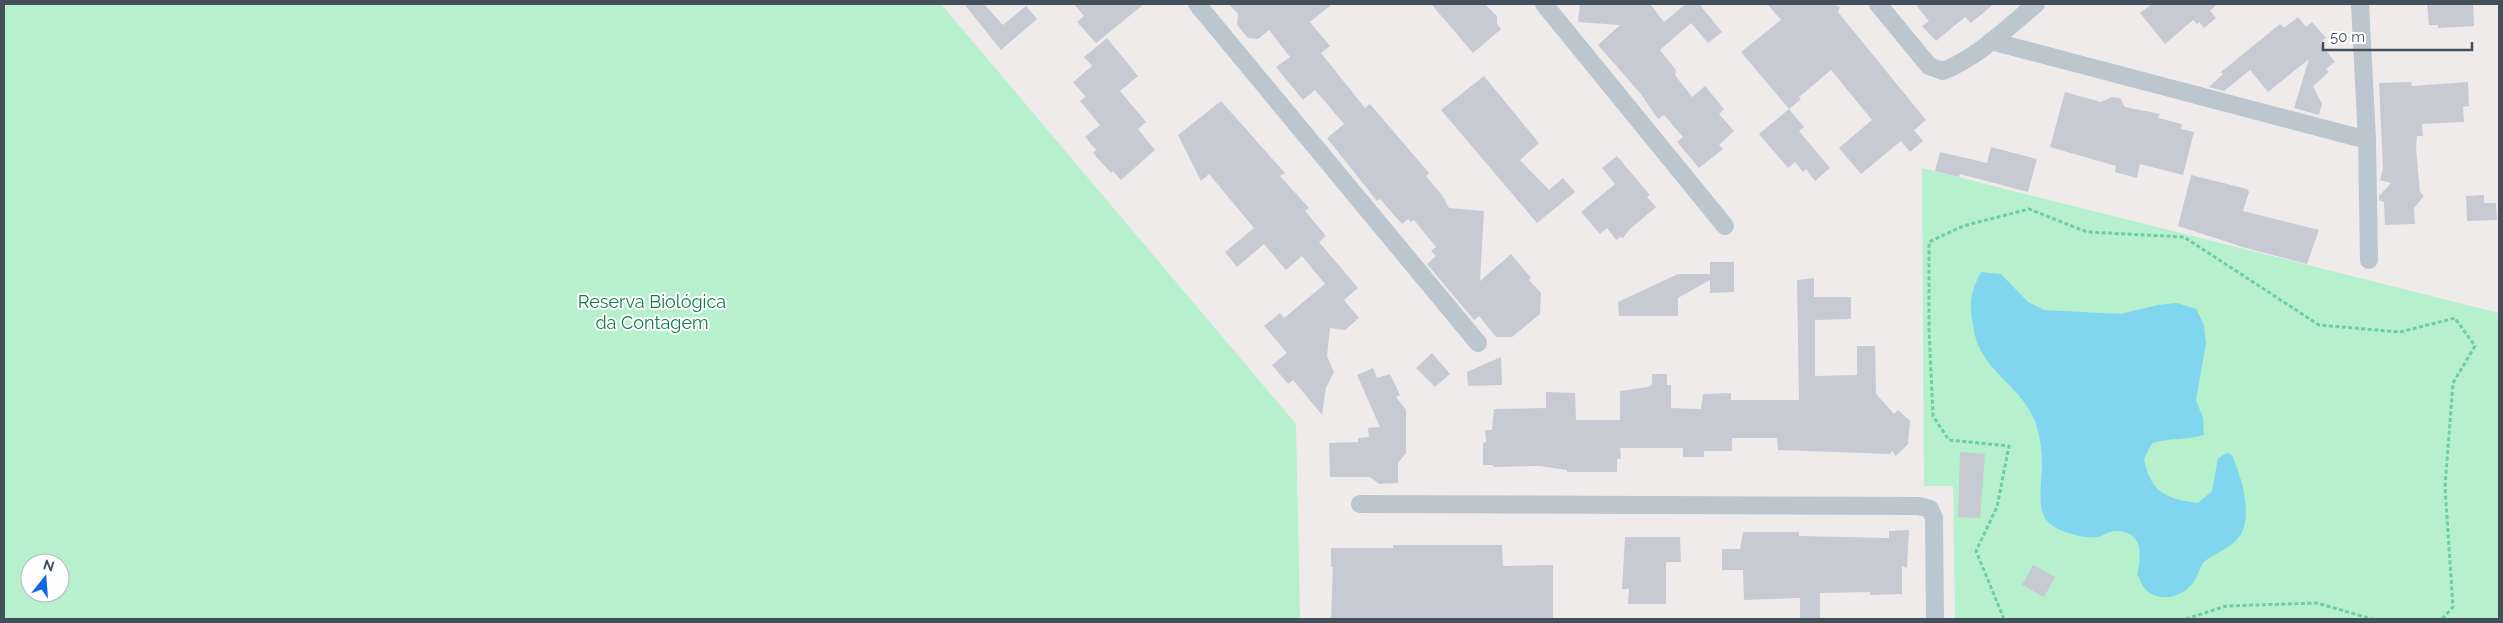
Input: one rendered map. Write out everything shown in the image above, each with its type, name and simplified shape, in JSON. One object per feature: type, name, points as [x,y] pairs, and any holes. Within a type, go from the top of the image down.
[{"type":"street","points":[[1198,4],[1478,343]]},
{"type":"street","points":[[1544,4],[1725,226]]},
{"type":"street","points":[[1878,4],[1930,66],[1943,71],[1954,66],[1991,41],[2036,4]]},
{"type":"street","points":[[2360,4],[2367,140],[2369,260]]},
{"type":"street","points":[[1991,41],[2367,140]]},
{"type":"street","points":[[1360,504],[1919,506],[1930,509],[1934,518],[1935,619]]},
{"type":"path","points":[[2004,619],[1976,551],[1997,507],[2009,446],[1949,440],[1933,416],[1929,329],[1929,242],[1963,226],[2029,209],[2087,232],[2184,237],[2319,325],[2400,332],[2455,318],[2476,346],[2453,384],[2445,487],[2453,607],[2442,619]]},
{"type":"path","points":[[2186,619],[2226,606],[2317,603],[2372,619]]},
{"type":"green space","name":"Reserva Biológica da Contagem","points":[[4,4],[941,4],[1296,424],[1300,619],[4,619]]},
{"type":"green space","points":[[1922,168],[2499,313],[2499,619],[1955,619],[1953,486],[1924,486]]},
{"type":"water","points":[[1981,272],[2001,274],[2028,302],[2044,310],[2121,314],[2158,305],[2177,303],[2196,309],[2204,325],[2206,344],[2196,400],[2203,418],[2204,435],[2152,443],[2144,459],[2151,480],[2162,492],[2177,499],[2198,503],[2212,491],[2218,458],[2227,453],[2232,455],[2242,482],[2246,512],[2240,536],[2231,545],[2205,561],[2196,579],[2185,591],[2172,596],[2159,597],[2146,590],[2137,575],[2140,552],[2136,539],[2131,535],[2115,531],[2097,537],[2076,535],[2054,527],[2045,518],[2041,506],[2042,465],[2039,434],[2036,424],[2025,403],[1986,359],[1976,338],[1971,300]]},
{"type":"building","points":[[964,4],[984,4],[1003,25],[1026,6],[1037,19],[1001,50]]},
{"type":"building","points":[[1074,4],[1144,4],[1096,43],[1077,22],[1084,16]]},
{"type":"building","points":[[1229,4],[1332,4],[1310,22],[1330,46],[1321,53],[1365,108],[1370,104],[1429,173],[1426,176],[1442,195],[1449,208],[1484,211],[1480,281],[1511,254],[1531,278],[1529,280],[1541,293],[1540,314],[1512,337],[1496,337],[1479,316],[1474,320],[1427,264],[1436,256],[1431,251],[1436,247],[1414,220],[1411,222],[1408,219],[1402,224],[1380,199],[1377,201],[1327,138],[1344,124],[1315,90],[1303,100],[1276,67],[1290,57],[1269,30],[1258,39],[1248,38],[1237,25],[1238,14]]},
{"type":"building","points":[[1431,4],[1485,4],[1497,16],[1497,24],[1501,29],[1473,53]]},
{"type":"building","points":[[1580,4],[1650,4],[1664,22],[1686,4],[1699,4],[1722,32],[1708,43],[1691,23],[1660,50],[1676,70],[1675,75],[1692,97],[1705,86],[1724,109],[1719,114],[1734,131],[1719,145],[1723,149],[1699,168],[1677,142],[1683,137],[1664,115],[1658,119],[1640,93],[1598,45],[1620,25],[1578,22]]},
{"type":"building","points":[[1767,4],[1831,4],[1840,7],[1838,12],[1926,120],[1914,130],[1923,141],[1910,152],[1901,141],[1861,174],[1839,148],[1872,120],[1831,70],[1799,97],[1801,99],[1789,109],[1741,52],[1781,20]]},
{"type":"building","points":[[1915,4],[1994,4],[1971,23],[1965,17],[1936,41],[1922,26],[1929,21]]},
{"type":"building","points":[[2152,4],[2217,4],[2210,11],[2216,18],[2204,28],[2199,22],[2197,24],[2193,20],[2165,44],[2140,13]]},
{"type":"building","points":[[2427,4],[2473,4],[2474,26],[2438,28],[2438,25],[2429,25]]},
{"type":"building","points":[[2298,17],[2306,27],[2312,22],[2326,38],[2320,43],[2335,62],[2326,69],[2329,72],[2313,86],[2322,104],[2319,115],[2294,108],[2309,59],[2268,92],[2250,70],[2224,91],[2209,87],[2223,74],[2221,72],[2280,24],[2284,28]]},
{"type":"building","points":[[1107,38],[1138,76],[1120,91],[1146,122],[1138,129],[1155,150],[1121,180],[1113,171],[1111,173],[1093,153],[1096,150],[1085,137],[1100,125],[1080,101],[1086,97],[1073,82],[1092,66],[1084,57]]},
{"type":"building","points":[[1484,76],[1539,143],[1520,160],[1549,190],[1563,178],[1575,192],[1537,223],[1441,110]]},
{"type":"building","points":[[2411,82],[2412,86],[2468,82],[2469,106],[2463,107],[2464,122],[2422,124],[2423,136],[2417,136],[2416,148],[2420,192],[2424,196],[2414,208],[2415,224],[2385,225],[2384,202],[2379,200],[2379,196],[2391,183],[2380,180],[2383,168],[2379,83]]},
{"type":"building","points":[[2065,92],[2101,102],[2112,97],[2120,98],[2125,107],[2160,114],[2158,118],[2182,124],[2181,129],[2194,132],[2183,175],[2140,164],[2137,178],[2115,172],[2116,166],[2050,147]]},
{"type":"building","points":[[1221,101],[1285,173],[1280,176],[1309,208],[1305,211],[1326,236],[1319,242],[1358,288],[1344,300],[1359,318],[1345,330],[1330,328],[1327,356],[1334,372],[1326,388],[1322,415],[1293,380],[1288,384],[1272,365],[1287,353],[1264,326],[1280,313],[1284,318],[1325,284],[1302,256],[1286,270],[1264,244],[1237,267],[1225,252],[1254,228],[1209,174],[1201,181],[1178,135]]},
{"type":"building","points":[[1789,109],[1804,127],[1799,131],[1830,168],[1815,181],[1806,169],[1803,172],[1795,162],[1788,168],[1759,134]]},
{"type":"building","points":[[1991,147],[2037,159],[2028,192],[1960,174],[1959,177],[1935,171],[1940,152],[1987,163]]},
{"type":"building","points":[[1617,156],[1650,195],[1647,197],[1656,207],[1630,229],[1623,238],[1620,237],[1616,240],[1607,228],[1600,234],[1581,212],[1615,184],[1602,168]]},
{"type":"building","points":[[2191,175],[2247,189],[2249,192],[2243,211],[2319,230],[2307,264],[2246,248],[2178,226]]},
{"type":"building","points":[[2484,195],[2484,203],[2496,203],[2497,220],[2467,221],[2466,196]]},
{"type":"building","points":[[1710,262],[1734,262],[1734,292],[1710,293],[1710,280],[1678,298],[1678,316],[1619,316],[1618,302],[1678,274],[1710,274]]},
{"type":"building","points":[[1814,278],[1814,297],[1851,297],[1851,319],[1815,320],[1815,376],[1857,375],[1857,346],[1875,346],[1876,394],[1894,414],[1898,410],[1910,421],[1908,444],[1896,456],[1892,451],[1890,454],[1778,450],[1777,438],[1732,438],[1732,451],[1704,451],[1704,457],[1683,457],[1683,448],[1620,448],[1621,459],[1617,459],[1617,472],[1567,472],[1567,470],[1540,466],[1493,467],[1493,465],[1483,465],[1483,443],[1486,442],[1485,430],[1492,430],[1494,409],[1546,408],[1546,392],[1575,393],[1576,420],[1620,420],[1620,391],[1652,385],[1652,374],[1667,374],[1667,385],[1671,385],[1671,408],[1701,409],[1703,394],[1731,393],[1731,400],[1799,400],[1797,280]]},
{"type":"building","points":[[1432,353],[1450,374],[1435,387],[1416,368]]},
{"type":"building","points":[[1501,357],[1502,385],[1468,386],[1467,372]]},
{"type":"building","points":[[1373,368],[1377,378],[1390,374],[1400,395],[1396,397],[1406,410],[1406,453],[1398,463],[1398,483],[1379,484],[1370,477],[1330,477],[1329,443],[1358,442],[1358,438],[1369,437],[1368,428],[1380,427],[1357,375]]},
{"type":"building","points":[[1960,452],[1985,454],[1980,518],[1958,517]]},
{"type":"building","points":[[1909,530],[1907,568],[1902,566],[1902,594],[1870,595],[1870,592],[1820,593],[1820,619],[1800,619],[1800,598],[1744,600],[1743,570],[1722,570],[1722,549],[1740,549],[1743,532],[1799,532],[1799,536],[1889,538],[1889,531]]},
{"type":"building","points":[[1625,537],[1680,537],[1681,562],[1666,562],[1666,604],[1628,604],[1629,589],[1622,589]]},
{"type":"building","points":[[1393,545],[1502,545],[1503,566],[1553,565],[1553,619],[1331,618],[1333,567],[1331,567],[1331,548],[1393,548]]},
{"type":"building","points":[[2033,565],[2055,577],[2044,597],[2022,585]]}]
